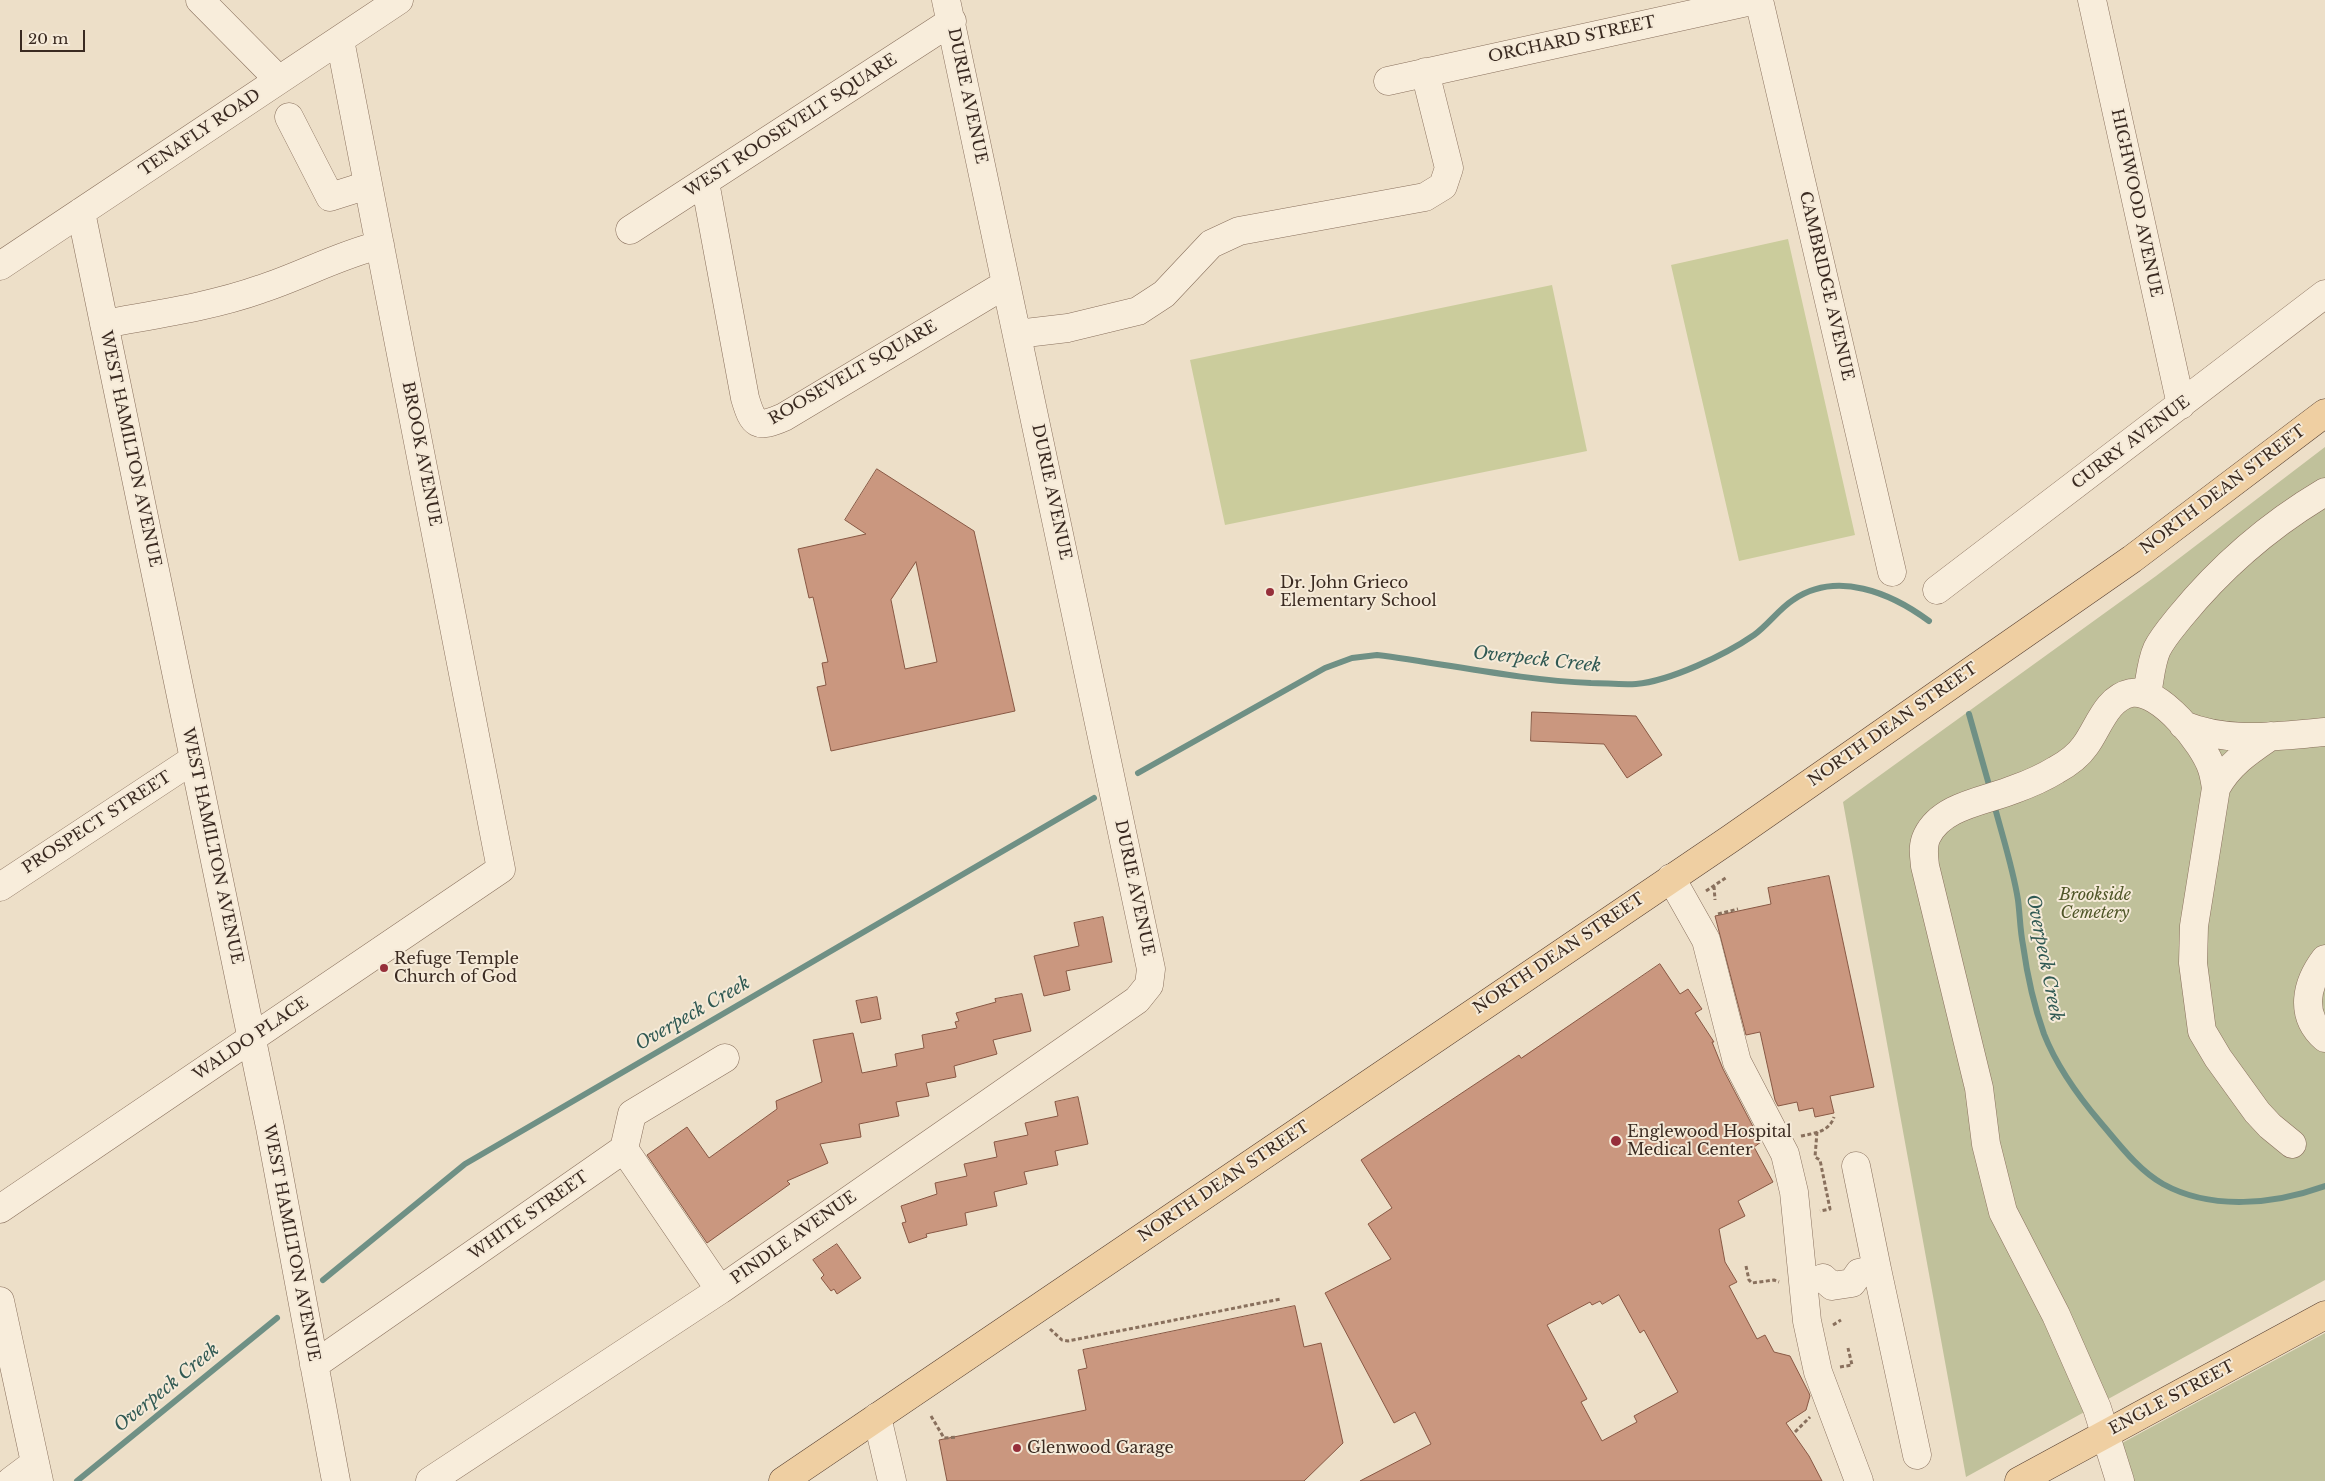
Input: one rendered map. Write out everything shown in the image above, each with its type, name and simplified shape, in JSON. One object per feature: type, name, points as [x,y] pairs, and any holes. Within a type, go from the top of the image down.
[{"type":"main road","name":"NORTH DEAN STREET","points":[[783,1481],[1671,878],[2132,559],[2325,413]]},
{"type":"main road","name":"ENGLE STREET","points":[[2019,1481],[2325,1315]]},
{"type":"street","points":[[200,0],[278,80]]},
{"type":"street","name":"TENAFLY ROAD","points":[[0,266],[399,0]]},
{"type":"street","name":"ORCHARD STREET","points":[[1388,80],[1758,0]]},
{"type":"street","name":"CAMBRIDGE AVENUE","points":[[1758,0],[1892,572]]},
{"type":"street","name":"HIGHWOOD AVENUE","points":[[2092,0],[2181,405]]},
{"type":"street","name":"WEST ROOSEVELT SQUARE","points":[[630,230],[705,182],[949,11]]},
{"type":"street","name":"DURIE AVENUE","points":[[949,11],[1151,969],[1149,984]]},
{"type":"street","name":"BROOK AVENUE","points":[[340,40],[502,869]]},
{"type":"street","points":[[1017,334],[1068,328],[1138,311],[1164,294],[1211,244],[1239,231],[1425,197],[1443,186],[1450,168],[1425,72]]},
{"type":"street","points":[[289,117],[330,198],[368,185]]},
{"type":"street","name":"ROOSEVELT SQUARE","points":[[705,182],[746,398],[751,416],[760,424],[764,425],[784,417],[1006,284]]},
{"type":"street","name":"WEST HAMILTON AVENUE","points":[[81,212],[251,1039],[336,1481]]},
{"type":"street","points":[[104,324],[198,307],[252,292],[360,250],[380,245]]},
{"type":"street","name":"CURRY AVENUE","points":[[1937,590],[2325,294]]},
{"type":"street","points":[[2147,694],[2157,650],[2189,606],[2217,576],[2256,541],[2304,505],[2325,492]]},
{"type":"street","points":[[2120,1481],[2097,1408],[2056,1316],[2003,1212],[1986,1144],[1979,1088],[1925,866],[1923,848],[1927,835],[1935,824],[1951,812],[2014,789],[2056,770],[2074,758],[2085,746],[2106,712],[2120,698],[2131,693],[2147,694],[2163,704],[2183,725],[2203,750],[2212,768],[2216,788]]},
{"type":"street","points":[[2183,725],[2195,730],[2253,738],[2325,732]]},
{"type":"street","points":[[2271,736],[2238,759],[2222,777],[2216,788],[2194,926],[2193,963],[2202,1031],[2218,1058],[2258,1112],[2270,1126],[2292,1144]]},
{"type":"street","name":"PROSPECT STREET","points":[[0,887],[194,759]]},
{"type":"street","name":"WALDO PLACE","points":[[0,1209],[502,869]]},
{"type":"street","points":[[1671,878],[1706,940],[1737,1062],[1785,1154],[1813,1280],[1807,1321],[1818,1372],[1859,1481]]},
{"type":"street","points":[[2325,960],[2311,982],[2307,996],[2308,1009],[2312,1021],[2325,1038]]},
{"type":"street","name":"PINDLE AVENUE","points":[[430,1481],[720,1290],[1137,1000],[1149,984]]},
{"type":"street","points":[[720,1290],[624,1149],[632,1114],[725,1058]]},
{"type":"street","name":"WHITE STREET","points":[[314,1365],[624,1149]]},
{"type":"street","points":[[1856,1166],[1868,1271],[1917,1455]]},
{"type":"street","points":[[1813,1280],[1832,1269],[1848,1267],[1868,1271]]},
{"type":"street","points":[[0,1301],[37,1472],[11,1481]]},
{"type":"street","points":[[877,1417],[892,1481]]},
{"type":"path","points":[[1699,896],[1727,877]]},
{"type":"path","points":[[1714,886],[1715,900]]},
{"type":"path","points":[[1715,915],[1738,910]]},
{"type":"path","points":[[1817,1132],[1815,1157],[1820,1160],[1830,1209],[1819,1211]]},
{"type":"path","points":[[1048,1327],[1062,1340],[1068,1341],[1281,1299]]},
{"type":"path","points":[[1841,1367],[1852,1365],[1848,1348]]},
{"type":"path","points":[[931,1416],[944,1438],[957,1437]]},
{"type":"green space","points":[[1788,239],[1855,535],[1739,561],[1671,265]]},
{"type":"green space","points":[[1552,285],[1587,451],[1225,525],[1190,360]]},
{"type":"green space","name":"Brookside Cemetery","points":[[2325,447],[2325,1280],[1966,1477],[1843,802],[2156,576]]},
{"type":"green space","points":[[2325,1333],[2325,1481],[2131,1481],[2122,1443]]},
{"type":"building","points":[[877,469],[974,531],[1015,711],[831,751],[817,687],[826,685],[822,663],[828,662],[813,597],[809,598],[798,549],[866,534],[845,520]],"holes":[[[916,562],[937,662],[905,669],[891,600]]]},
{"type":"building","points":[[1532,712],[1636,716],[1662,755],[1627,778],[1604,744],[1531,741]]},
{"type":"building","points":[[1829,876],[1874,1087],[1830,1096],[1834,1113],[1815,1117],[1813,1108],[1799,1111],[1797,1102],[1778,1106],[1775,1100],[1760,1032],[1746,1035],[1715,916],[1771,904],[1768,888]]},
{"type":"building","points":[[1103,917],[1112,962],[1066,971],[1070,990],[1044,996],[1034,956],[1079,946],[1074,923]]},
{"type":"building","points":[[1660,964],[1680,994],[1688,989],[1702,1009],[1695,1013],[1714,1042],[1712,1042],[1723,1069],[1761,1142],[1754,1147],[1773,1182],[1738,1201],[1745,1216],[1719,1229],[1725,1262],[1737,1282],[1729,1286],[1757,1339],[1765,1335],[1774,1352],[1790,1356],[1809,1393],[1810,1396],[1806,1410],[1786,1423],[1809,1456],[1822,1481],[1360,1481],[1431,1444],[1415,1412],[1394,1423],[1325,1293],[1391,1259],[1368,1224],[1392,1208],[1361,1160],[1519,1055],[1521,1058]],"holes":[[[1619,1295],[1640,1333],[1644,1330],[1678,1392],[1634,1416],[1637,1422],[1602,1441],[1581,1402],[1587,1399],[1547,1325],[1590,1302],[1592,1305],[1600,1301],[1602,1304]]]},
{"type":"building","points":[[1022,994],[1031,1031],[993,1040],[997,1054],[954,1066],[956,1077],[926,1083],[929,1096],[896,1102],[899,1116],[859,1124],[861,1137],[820,1144],[828,1163],[787,1181],[790,1184],[707,1243],[647,1155],[687,1127],[709,1158],[777,1109],[776,1101],[822,1082],[813,1040],[853,1033],[862,1073],[897,1066],[895,1054],[924,1048],[922,1035],[957,1028],[955,1022],[959,1021],[956,1013],[996,1002],[995,999]]},
{"type":"building","points":[[877,997],[881,1019],[861,1023],[856,1001]]},
{"type":"building","points":[[1078,1097],[1088,1144],[1055,1151],[1058,1165],[1024,1172],[1027,1184],[994,1192],[997,1206],[965,1213],[967,1225],[926,1234],[927,1237],[909,1243],[902,1223],[906,1222],[901,1206],[937,1194],[935,1183],[967,1176],[964,1164],[997,1157],[994,1142],[1028,1135],[1025,1123],[1058,1116],[1055,1102]]},
{"type":"building","points":[[837,1244],[861,1278],[837,1294],[834,1289],[831,1291],[821,1278],[824,1275],[813,1260]]},
{"type":"building","points":[[1295,1306],[1304,1347],[1321,1343],[1343,1443],[1304,1481],[947,1481],[939,1440],[1086,1410],[1078,1370],[1087,1368],[1083,1350]]},
{"type":"waterway","name":"Overpeck Creek","points":[[1138,773],[1325,668],[1352,658],[1377,655],[1537,679],[1636,684],[1665,678],[1713,659],[1754,635],[1793,600],[1810,591],[1827,587],[1845,586],[1881,594],[1929,621]]},
{"type":"waterway","name":"Overpeck Creek","points":[[1969,714],[1991,792]]},
{"type":"waterway","name":"Overpeck Creek","points":[[323,1280],[465,1164],[1094,798]]},
{"type":"waterway","name":"Overpeck Creek","points":[[1994,804],[2013,876],[2027,967],[2034,1001],[2044,1034],[2055,1058],[2076,1092],[2122,1148],[2145,1172],[2163,1184],[2182,1193],[2202,1198],[2244,1202],[2265,1200],[2285,1197],[2325,1186]]},
{"type":"waterway","name":"Overpeck Creek","points":[[77,1481],[277,1318]]},
{"type":"place","name":"Dr. John Grieco Elementary School","points":[[1270,592]]},
{"type":"place","name":"Refuge Temple Church of God","points":[[384,968]]},
{"type":"place","name":"Englewood Hospital Medical Center","points":[[1616,1141]]},
{"type":"place","name":"Glenwood Garage","points":[[1017,1448]]}]
